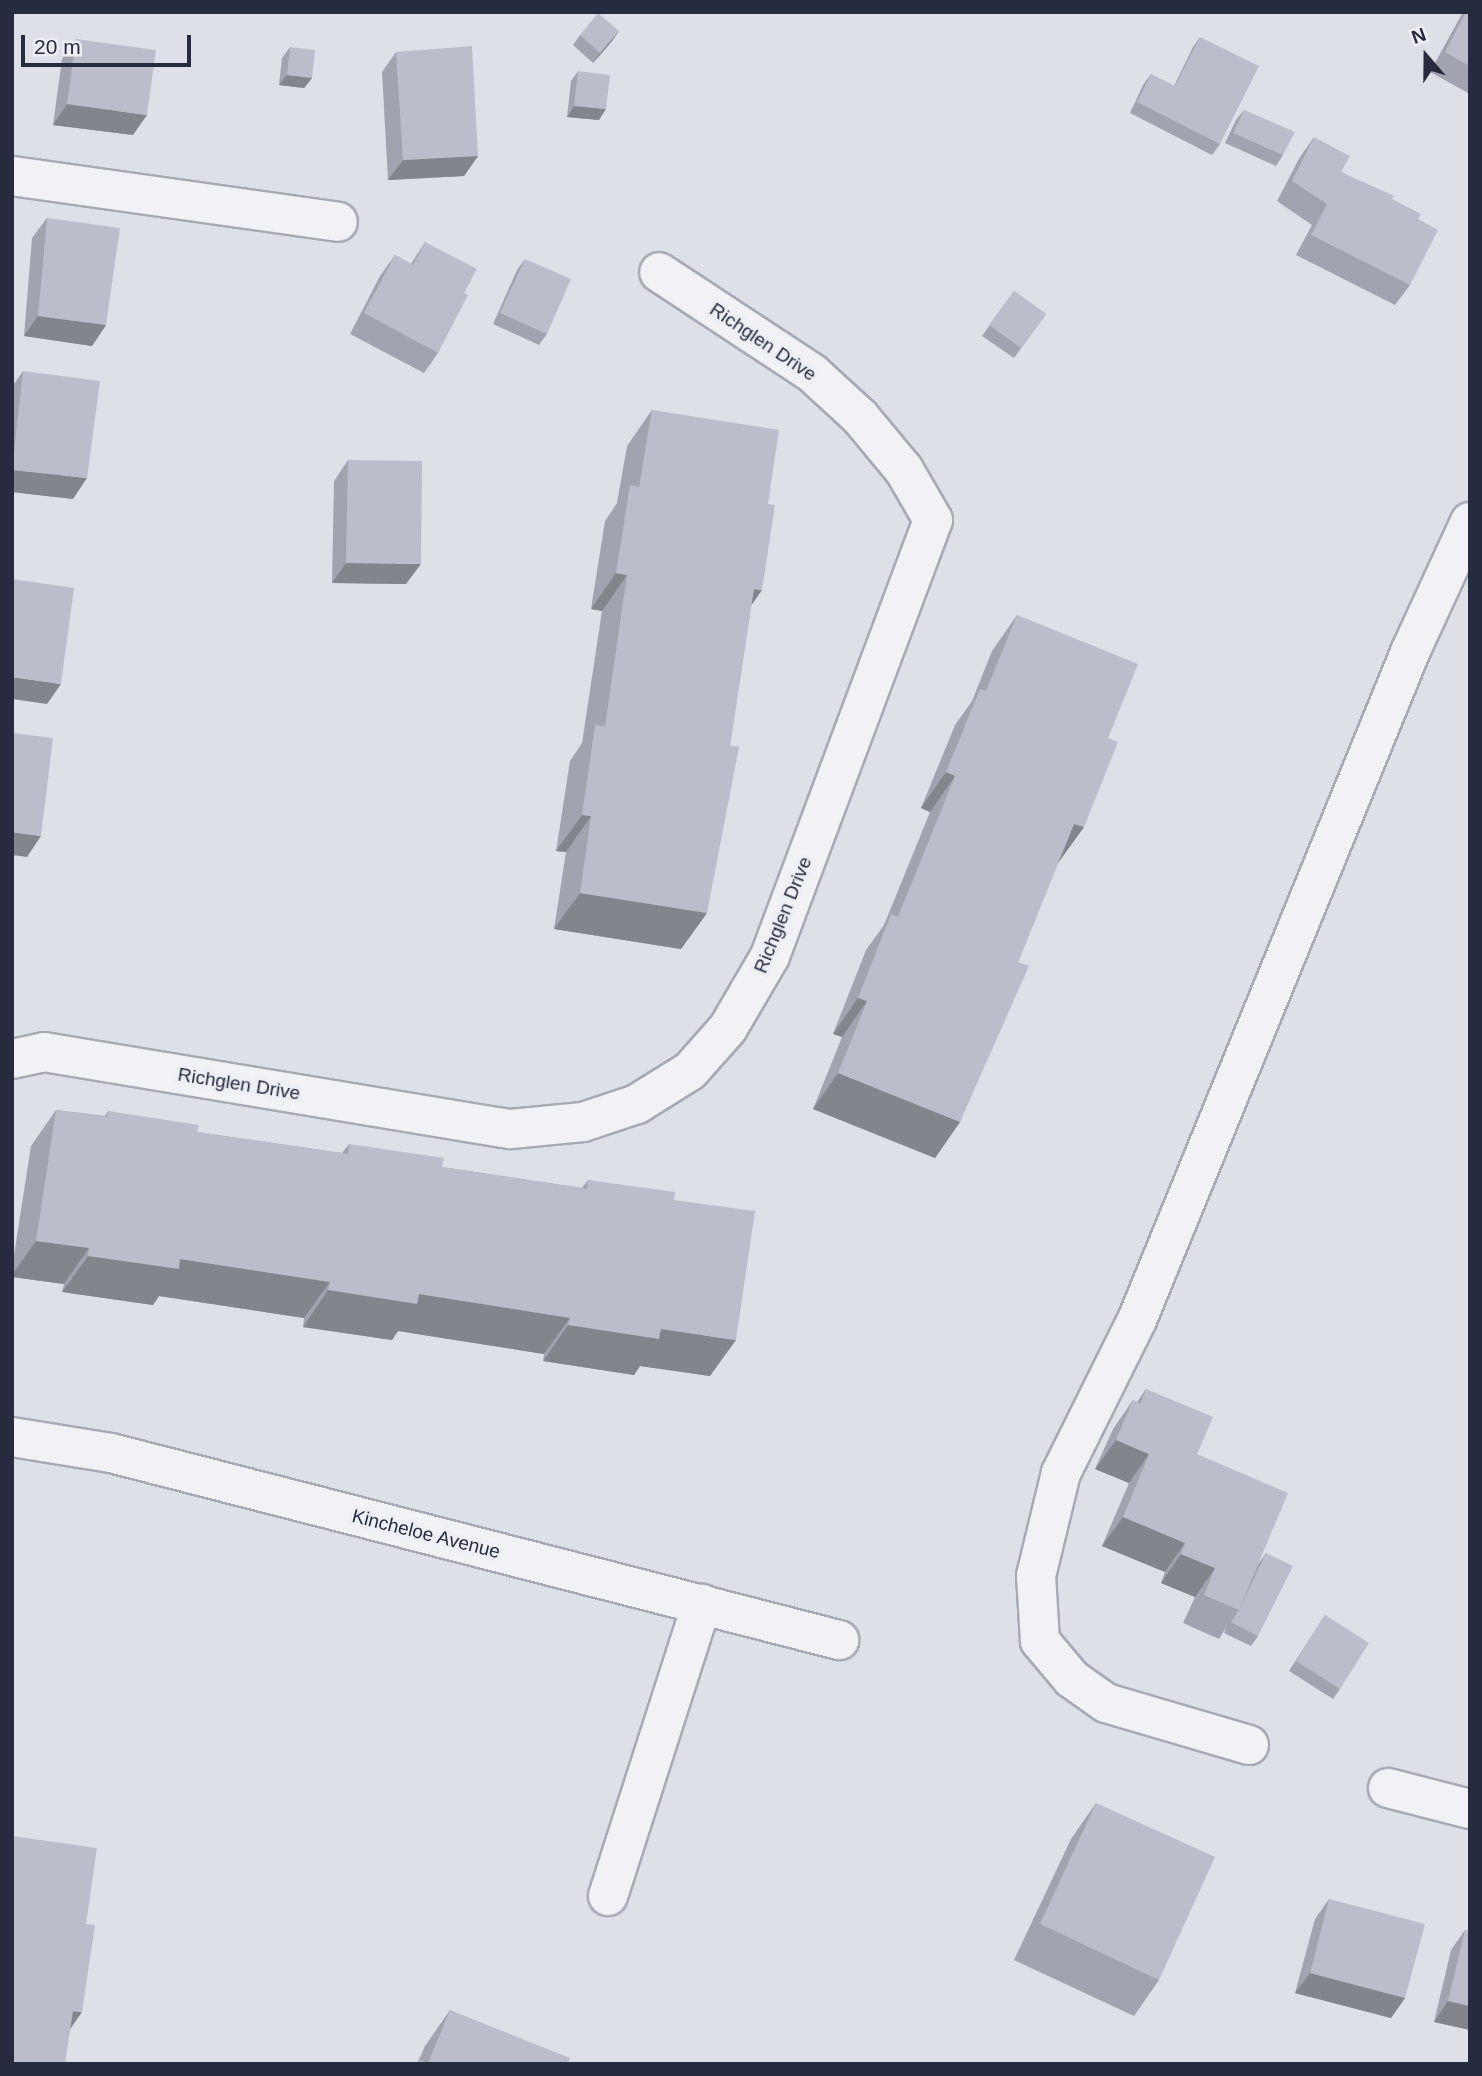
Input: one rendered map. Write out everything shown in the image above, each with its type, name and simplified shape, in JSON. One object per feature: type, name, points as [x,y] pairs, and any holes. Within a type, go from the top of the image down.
[{"type":"street","points":[[12,176],[338,222]]},
{"type":"street","name":"Richglen Drive","points":[[12,1059],[44,1052],[511,1129],[583,1122],[638,1104],[690,1071],[728,1028],[770,956],[933,520],[904,470],[878,438],[812,373],[659,272]]},
{"type":"street","points":[[1249,1745],[1106,1703],[1072,1679],[1040,1641],[1036,1576],[1061,1473],[1138,1320],[1410,650],[1470,522]]},
{"type":"street","name":"Kincheloe Avenue","points":[[12,1437],[111,1453],[839,1640]]},
{"type":"street","points":[[608,1896],[702,1604]]},
{"type":"street","points":[[1388,1788],[1470,1809]]},
{"type":"building","points":[[1466,12],[1470,12],[1470,66],[1445,52]]},
{"type":"building","points":[[598,13],[619,31],[600,53],[580,35]]},
{"type":"building","points":[[1200,37],[1259,66],[1220,144],[1137,102],[1151,74],[1175,86]]},
{"type":"building","points":[[76,39],[156,50],[147,115],[67,104]]},
{"type":"building","points":[[472,46],[478,156],[403,160],[396,52]]},
{"type":"building","points":[[290,47],[315,50],[312,78],[287,75]]},
{"type":"building","points":[[578,71],[610,75],[606,109],[574,106]]},
{"type":"building","points":[[1244,110],[1295,132],[1283,155],[1233,133]]},
{"type":"building","points":[[1314,137],[1350,156],[1341,172],[1394,196],[1392,199],[1421,214],[1418,219],[1438,230],[1410,285],[1311,235],[1327,204],[1292,181]]},
{"type":"building","points":[[47,218],[120,228],[106,325],[38,316]]},
{"type":"building","points":[[425,242],[477,269],[464,293],[468,295],[438,353],[364,313],[395,255],[413,265]]},
{"type":"building","points":[[525,259],[571,279],[547,334],[500,313]]},
{"type":"building","points":[[1014,291],[1046,314],[1021,348],[989,325]]},
{"type":"building","points":[[23,371],[100,381],[87,478],[12,470]]},
{"type":"building","points":[[652,410],[779,430],[768,504],[775,505],[762,590],[754,589],[730,745],[739,747],[707,913],[580,893],[591,816],[582,815],[595,725],[605,726],[627,575],[616,573],[630,485],[639,487]]},
{"type":"building","points":[[348,460],[422,461],[421,564],[346,563]]},
{"type":"building","points":[[12,579],[74,588],[61,684],[12,677]]},
{"type":"building","points":[[1017,615],[1138,664],[1108,738],[1118,742],[1084,827],[1074,824],[1018,962],[1029,966],[960,1122],[838,1073],[867,1001],[858,998],[891,914],[898,917],[955,776],[946,772],[980,689],[986,691]]},
{"type":"building","points":[[12,733],[53,738],[41,836],[12,832]]},
{"type":"building","points":[[56,1110],[107,1117],[108,1111],[199,1125],[197,1132],[348,1154],[349,1144],[444,1158],[442,1167],[587,1189],[588,1180],[675,1192],[674,1200],[755,1211],[736,1340],[661,1329],[659,1339],[568,1325],[570,1318],[419,1294],[417,1304],[328,1290],[330,1282],[180,1259],[179,1269],[88,1256],[89,1248],[36,1241]]},
{"type":"building","points":[[1146,1389],[1213,1417],[1197,1454],[1288,1493],[1239,1610],[1204,1595],[1215,1568],[1181,1554],[1185,1543],[1123,1517],[1149,1454],[1116,1440],[1133,1400],[1140,1404]]},
{"type":"building","points":[[1266,1553],[1293,1566],[1258,1636],[1231,1622]]},
{"type":"building","points":[[1325,1615],[1369,1643],[1340,1689],[1296,1661]]},
{"type":"building","points":[[1096,1803],[1215,1857],[1159,1980],[1040,1924]]},
{"type":"building","points":[[12,1836],[97,1848],[86,1924],[95,1925],[82,2012],[73,2011],[65,2064],[12,2064]]},
{"type":"building","points":[[1329,1899],[1425,1924],[1405,1998],[1310,1973]]},
{"type":"building","points":[[1465,1930],[1470,1931],[1470,2006],[1448,2001]]},
{"type":"building","points":[[450,2010],[570,2058],[568,2064],[418,2064],[420,2060],[428,2063]]}]
